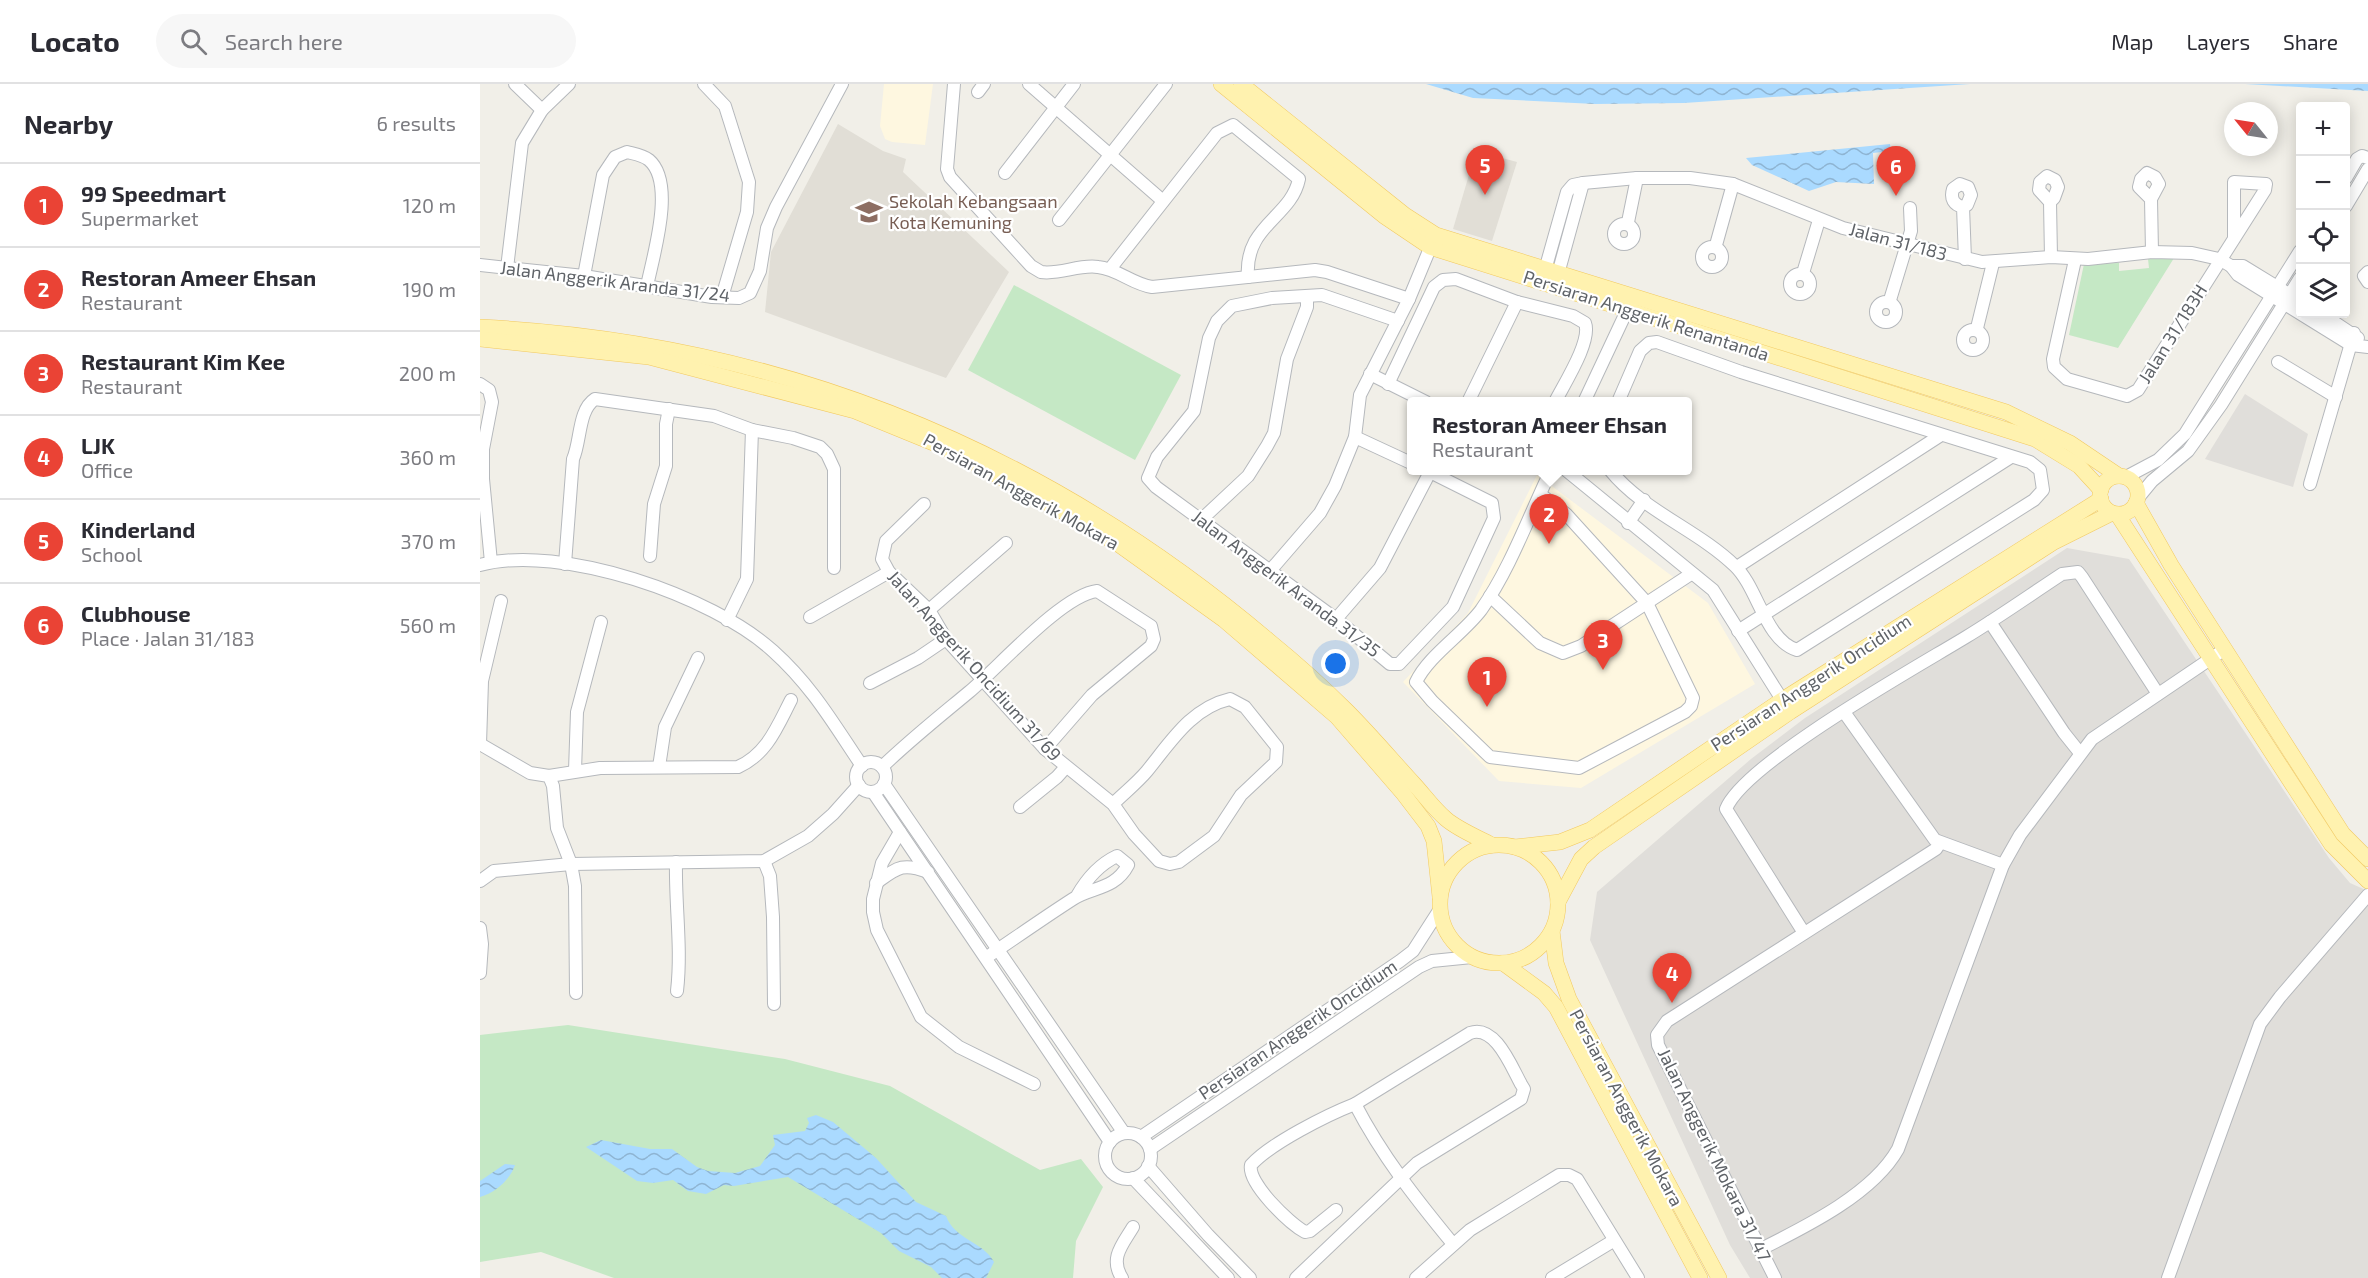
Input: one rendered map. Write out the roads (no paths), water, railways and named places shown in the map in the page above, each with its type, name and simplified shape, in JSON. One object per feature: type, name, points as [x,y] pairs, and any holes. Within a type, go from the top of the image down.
[{"type":"main road","name":"Persiaran Anggerik Renantanda","points":[[1221,84],[1384,216],[1433,241],[2035,439],[2079,466],[2101,495]]},
{"type":"main road","name":"Persiaran Anggerik Renantanda","points":[[1241,84],[1405,214],[1433,241],[1551,272],[1630,304],[1735,328],[2006,412],[2043,427],[2070,442],[2122,477]]},
{"type":"main road","name":"Persiaran Anggerik Mokara","points":[[480,327],[549,330],[624,340],[717,359],[858,399],[958,440],[999,460],[1125,532],[1238,614],[1346,710],[1445,819],[1492,845]]},
{"type":"main road","name":"Persiaran Anggerik Mokara","points":[[480,339],[650,357],[855,411],[953,451],[1118,544],[1224,620],[1337,717],[1402,792],[1428,826],[1434,841],[1440,903]]},
{"type":"main road","points":[[2368,859],[2343,834],[2218,654],[2115,514],[2105,508],[2101,495],[2108,480],[2122,477],[2135,485],[2137,500],[2218,654],[2331,844],[2368,880]]},
{"type":"main road","name":"Persiaran Anggerik Oncidium","points":[[1558,902],[1581,859],[1594,847],[1786,706],[2101,495]]},
{"type":"main road","points":[[2115,514],[2126,513],[2137,500]]},
{"type":"main road","name":"Persiaran Anggerik Oncidium","points":[[1515,847],[1560,842],[1590,830],[1786,706],[2054,542],[2115,514]]},
{"type":"main road","points":[[1492,845],[1515,847],[1541,862],[1556,888],[1558,902],[1552,931],[1532,954],[1503,963],[1487,962],[1472,957],[1449,937],[1440,903],[1454,866],[1471,852],[1492,845]]},
{"type":"main road","name":"Persiaran Anggerik Mokara","points":[[1552,931],[1556,963],[1569,999],[1719,1278]]},
{"type":"main road","name":"Persiaran Anggerik Mokara","points":[[1503,963],[1544,993],[1556,1007],[1700,1278]]},
{"type":"street","points":[[515,84],[542,110]]},
{"type":"street","points":[[507,268],[520,153],[526,135],[542,110],[569,84]]},
{"type":"street","points":[[704,84],[725,105],[749,182],[747,212],[722,297]]},
{"type":"street","name":"Jalan Anggerik Aranda 31/24","points":[[480,265],[584,276],[722,297],[740,298],[750,293],[764,260],[767,228],[776,207],[842,84]]},
{"type":"street","points":[[954,84],[947,169],[957,187],[1041,273],[1085,266],[1110,269],[1134,283],[1152,287],[1305,271],[1327,272],[1409,299]]},
{"type":"street","points":[[1029,84],[1163,201]]},
{"type":"street","points":[[1005,173],[1074,84]]},
{"type":"street","points":[[1059,220],[1166,84]]},
{"type":"street","points":[[1110,269],[1217,133],[1233,125],[1299,179],[1294,191],[1252,243],[1248,259],[1248,277]]},
{"type":"street","points":[[584,276],[603,175],[615,157],[627,152],[649,160],[656,168],[661,182],[662,206],[647,286]]},
{"type":"street","points":[[2350,171],[2357,159],[2362,156],[2368,158]]},
{"type":"street","points":[[2350,199],[2368,170]]},
{"type":"street","points":[[1628,222],[1637,178]]},
{"type":"street","name":"Jalan 31/183","points":[[1583,183],[1637,178],[1690,178],[1733,184],[1819,220],[1907,245],[1965,259],[1993,263],[2051,257],[2075,260],[2152,252],[2193,253],[2231,266],[2238,275],[2251,277],[2353,339]]},
{"type":"street","points":[[2219,260],[2234,239],[2265,190],[2266,184],[2234,182],[2234,239]]},
{"type":"street","points":[[1583,183],[1567,241],[1551,272],[1554,237],[1567,192],[1573,185],[1583,183]]},
{"type":"street","points":[[1716,245],[1733,184]]},
{"type":"street","points":[[2151,199],[2152,252]]},
{"type":"street","points":[[2049,202],[2051,257]]},
{"type":"street","points":[[1964,207],[1965,259]]},
{"type":"street","points":[[1890,300],[1911,231],[1910,208]]},
{"type":"street","points":[[1803,273],[1819,220]]},
{"type":"street","points":[[1554,237],[1567,241]]},
{"type":"street","points":[[1269,572],[1320,513],[1355,436],[1360,395],[1409,299],[1433,241]]},
{"type":"street","points":[[2122,477],[2158,460],[2185,435],[2296,259]]},
{"type":"street","name":"Jalan 31/183H","points":[[2075,260],[2054,367],[2067,379],[2127,396],[2138,390],[2219,260]]},
{"type":"street","points":[[1977,328],[1993,263]]},
{"type":"street","points":[[2368,272],[2364,276],[2368,282]]},
{"type":"street","points":[[1388,384],[1429,296],[1439,282],[1456,279],[1516,302],[1581,319],[1587,329],[1581,350],[1558,397]]},
{"type":"street","points":[[1202,519],[1248,476],[1270,440],[1287,359],[1307,308],[1307,297],[1322,295],[1398,321]]},
{"type":"street","name":"Jalan Anggerik Aranda 31/35","points":[[1307,297],[1287,296],[1244,302],[1224,312],[1209,338],[1194,411],[1151,465],[1148,478],[1150,482],[1202,519],[1269,572],[1336,619],[1390,664],[1399,664],[1453,607],[1491,526],[1495,509],[1492,503],[1482,497],[1436,475]]},
{"type":"street","points":[[2137,500],[2152,481],[2188,451],[2292,300]]},
{"type":"street","points":[[1470,397],[1516,302]]},
{"type":"street","points":[[1586,397],[1630,304]]},
{"type":"street","points":[[2327,318],[2353,339],[2366,346]]},
{"type":"street","points":[[2310,484],[2353,339]]},
{"type":"street","points":[[1615,475],[1644,500],[1737,567],[1781,642],[1797,650],[2024,506],[2043,490],[2043,476],[2037,465],[1657,342],[1649,342],[1640,351],[1620,397]]},
{"type":"street","points":[[2278,362],[2336,398]]},
{"type":"street","points":[[1370,374],[1415,397]]},
{"type":"street","points":[[480,384],[489,390],[492,402],[484,437],[483,459],[485,564],[521,559],[565,564],[627,577],[684,598],[727,620],[771,649],[812,689],[862,766]]},
{"type":"street","points":[[565,564],[573,459],[579,447],[587,405],[595,399],[714,416],[752,430],[792,438],[820,447],[827,454],[834,469],[834,568]]},
{"type":"street","points":[[650,556],[654,504],[666,466],[666,424],[669,409]]},
{"type":"street","points":[[727,620],[742,591],[748,572],[752,430]]},
{"type":"street","points":[[1737,567],[1941,435]]},
{"type":"street","points":[[1355,436],[1407,461]]},
{"type":"street","points":[[1738,631],[2011,457]]},
{"type":"street","points":[[1336,619],[1380,568],[1426,475]]},
{"type":"street","points":[[1540,494],[1566,514],[1647,603],[1693,698],[1685,712],[1579,768],[1490,757],[1418,687],[1416,681],[1478,614],[1490,596],[1549,475]]},
{"type":"street","points":[[1571,475],[1713,590],[1786,706]]},
{"type":"street","points":[[1628,523],[1644,500]]},
{"type":"street","name":"Jalan Anggerik Oncidium 31/69","points":[[924,504],[886,541],[882,559],[889,572],[929,610],[946,639],[1045,749],[1065,768],[1113,804],[1134,834],[1159,861],[1170,864],[1179,862],[1214,836],[1241,795],[1276,762],[1277,747],[1245,707],[1230,699],[1222,701],[1200,714],[1168,742],[1146,772],[1113,804]]},
{"type":"street","points":[[929,610],[1006,543]]},
{"type":"street","points":[[810,617],[889,572]]},
{"type":"street","points":[[1804,933],[1726,809],[1736,792],[1780,755],[2062,574],[2078,572],[2158,694]]},
{"type":"street","points":[[1490,596],[1539,643],[1563,653],[1581,646],[1691,574]]},
{"type":"street","points":[[882,767],[929,723],[983,680],[1034,631],[1088,592],[1097,591],[1150,626],[1154,639],[1151,646],[1092,695],[1045,749]]},
{"type":"street","points":[[501,601],[483,681],[480,744],[530,773],[549,776],[575,771],[738,766],[748,762],[771,739],[791,700]]},
{"type":"street","points":[[575,771],[577,712],[601,622]]},
{"type":"street","points":[[1990,622],[2064,733],[2080,753]]},
{"type":"street","points":[[870,683],[918,658],[946,639]]},
{"type":"street","points":[[1759,1250],[1858,1193],[1881,1174],[1893,1158],[2003,865],[2020,835],[2092,739],[2218,654]]},
{"type":"street","points":[[659,767],[665,727],[698,658]]},
{"type":"street","points":[[1844,712],[1930,835],[1940,843],[2003,865]]},
{"type":"street","points":[[872,762],[882,767],[886,775],[884,784],[873,792],[868,792],[859,785],[856,777],[862,766],[872,762]]},
{"type":"street","points":[[1020,807],[1058,777],[1065,768]]},
{"type":"street","points":[[549,776],[553,786],[558,828],[571,864],[577,910],[576,993]]},
{"type":"street","points":[[884,784],[1110,1142]]},
{"type":"street","points":[[480,881],[494,872],[571,864],[764,861],[808,836],[834,814],[859,785]]},
{"type":"street","points":[[873,792],[928,872],[992,954],[1124,1133],[1141,1137],[1150,1149],[1148,1166],[1133,1178]]},
{"type":"street","points":[[900,832],[882,863],[876,883],[873,912],[877,930],[921,1017],[959,1047],[1034,1084]]},
{"type":"street","name":"Jalan Anggerik Mokara 31/47","points":[[1775,1278],[1658,1045],[1658,1035],[1661,1028],[1687,1008],[1936,849],[1940,843]]},
{"type":"street","points":[[764,861],[770,876],[773,916],[774,1004]]},
{"type":"street","points":[[676,862],[676,908],[681,960],[677,990]]},
{"type":"street","points":[[876,883],[897,868],[912,866],[928,872]]},
{"type":"street","points":[[2168,1278],[2260,1024],[2280,997],[2368,895]]},
{"type":"street","points":[[992,954],[1077,896]]},
{"type":"street","name":"Persiaran Anggerik Oncidium","points":[[1141,1137],[1413,951],[1440,903]]},
{"type":"street","points":[[480,928],[482,944],[480,973]]},
{"type":"street","name":"Persiaran Anggerik Oncidium","points":[[1150,1149],[1419,967],[1432,961],[1472,957]]},
{"type":"street","points":[[1296,1278],[1417,1163],[1518,1102],[1524,1089],[1491,1036],[1484,1032],[1474,1032],[1355,1104],[1335,1112],[1262,1154],[1251,1165],[1250,1171],[1259,1188],[1305,1232],[1310,1231],[1336,1210]]},
{"type":"street","points":[[1355,1104],[1376,1144],[1400,1180],[1453,1244]]},
{"type":"street","points":[[1124,1133],[1110,1142],[1105,1157],[1111,1171],[1118,1176],[1133,1178],[1228,1278]]},
{"type":"street","points":[[1148,1166],[1208,1235],[1249,1277]]},
{"type":"street","points":[[1416,1278],[1453,1244],[1559,1175],[1569,1175],[1579,1183],[1638,1278]]},
{"type":"street","points":[[1132,1278],[1122,1278],[1115,1264],[1117,1255],[1133,1227]]},
{"type":"street","points":[[1552,1278],[1613,1241]]},
{"type":"water","points":[[1426,84],[1970,84],[1684,103],[1595,104],[1473,98]]},
{"type":"water","points":[[2245,84],[2368,84],[2368,91]]},
{"type":"water","points":[[1890,144],[1891,151],[1873,153],[1874,184],[1836,182],[1809,191],[1752,165],[1746,158]]},
{"type":"water","points":[[816,1115],[833,1122],[876,1158],[916,1202],[946,1216],[956,1230],[984,1250],[994,1262],[986,1278],[942,1278],[931,1267],[899,1251],[881,1233],[788,1177],[734,1186],[724,1185],[706,1194],[688,1191],[673,1180],[653,1183],[637,1181],[586,1147],[601,1140],[650,1149],[672,1149],[697,1167],[708,1171],[735,1173],[760,1166],[775,1145],[773,1135],[805,1131],[809,1123],[807,1118]]},
{"type":"water","points":[[505,1164],[515,1165],[510,1176],[496,1189],[480,1197],[480,1181]]},
{"type":"place","name":"Kinderland","points":[[1485,195]]},
{"type":"place","name":"Clubhouse","points":[[1896,196]]},
{"type":"place","name":"Sekolah Kebangsaan Kota Kemuning","points":[[869,212]]},
{"type":"place","name":"Restoran Ameer Ehsan","points":[[1549,544]]},
{"type":"place","name":"Restaurant Kim Kee","points":[[1603,670]]},
{"type":"place","name":"99 Speedmart","points":[[1487,707]]},
{"type":"place","name":"LJK","points":[[1672,1003]]}]
